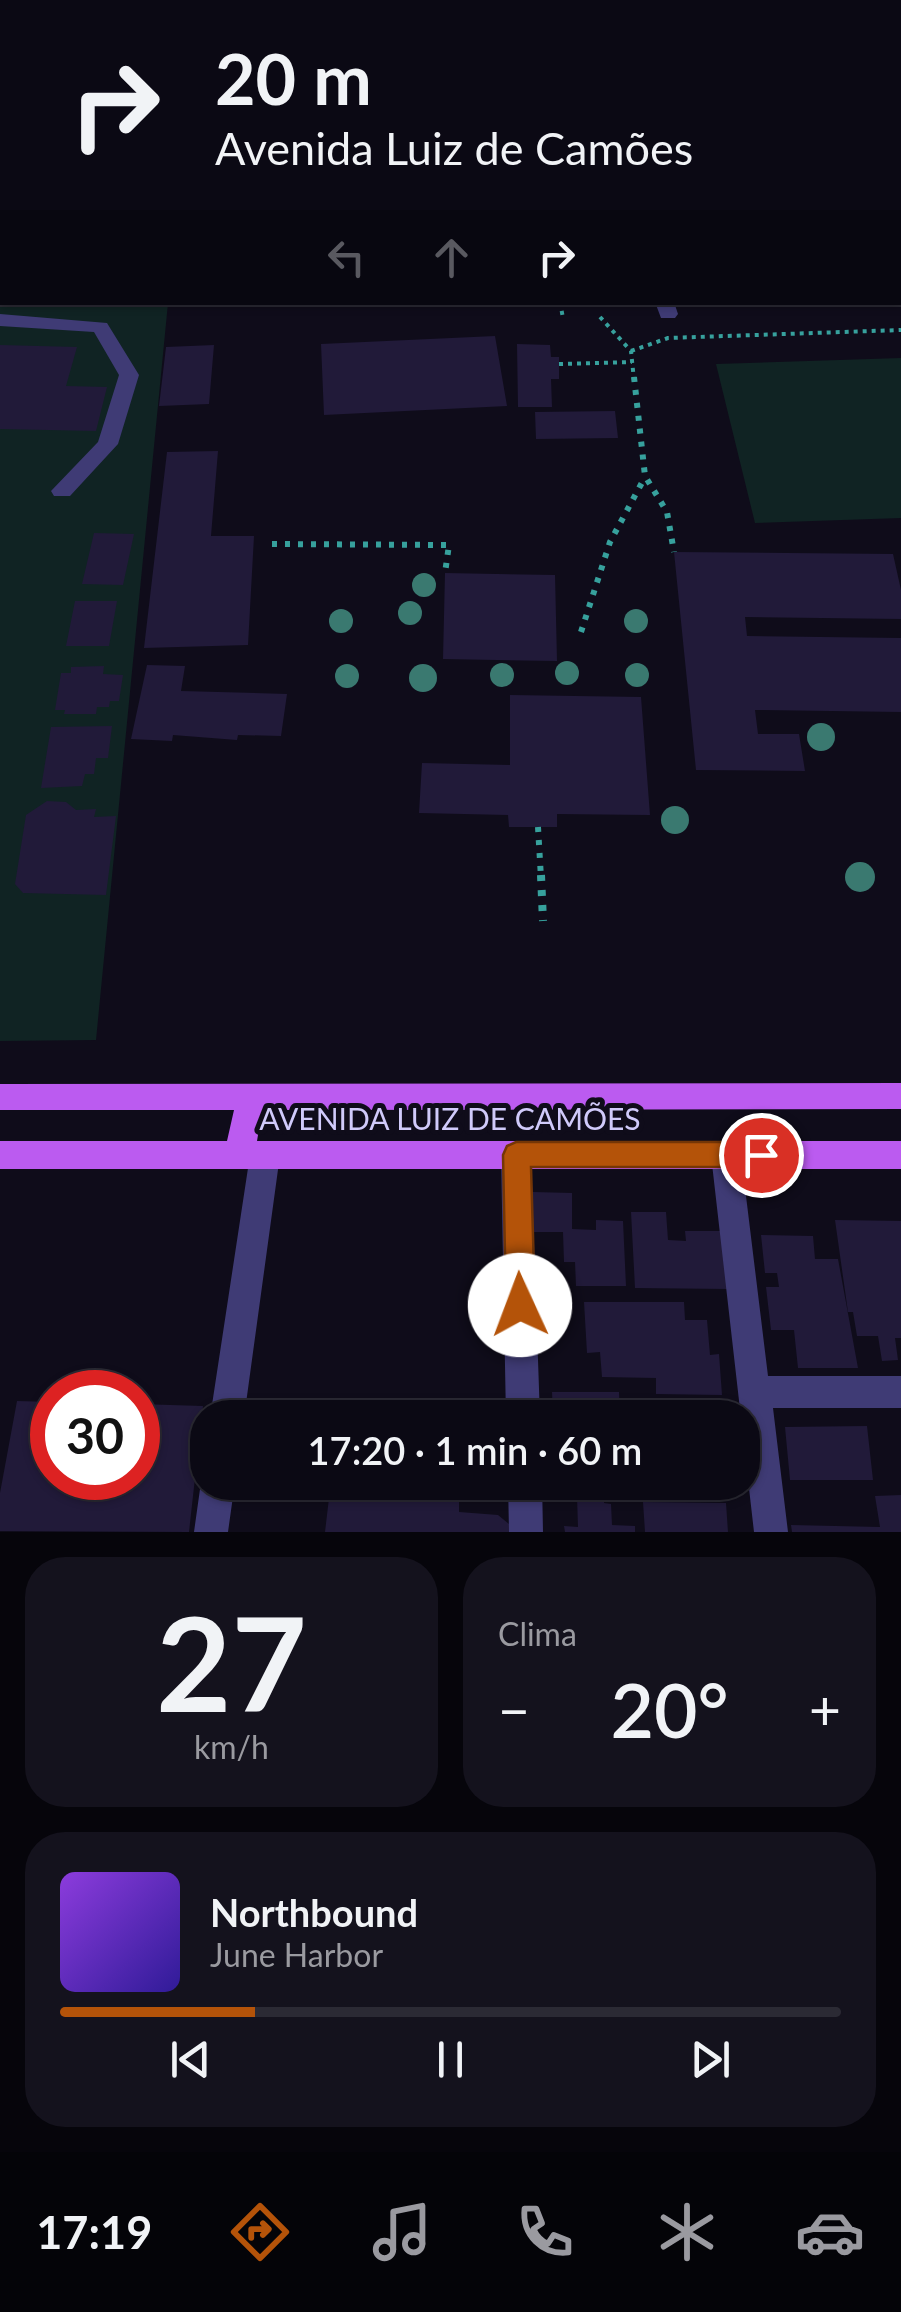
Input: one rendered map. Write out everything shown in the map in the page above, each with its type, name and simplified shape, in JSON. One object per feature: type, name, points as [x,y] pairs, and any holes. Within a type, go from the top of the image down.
[{"type":"main road","points":[[253,1155],[246,1115],[268,1100],[298,1096]]},
{"type":"main road","name":"AVENIDA LUIZ DE CAMÕES","points":[[0,1097],[901,1096]]},
{"type":"main road","name":"AVENIDA LUIZ DE CAMÕES","points":[[0,1155],[901,1155]]},
{"type":"street","points":[[0,320],[100,327],[129,375],[108,444],[62,492]]},
{"type":"street","points":[[229,1400],[253,1155]]},
{"type":"street","points":[[516,1155],[523,1400]]},
{"type":"street","points":[[726,1155],[771,1532]]},
{"type":"street","points":[[754,1392],[901,1392]]},
{"type":"street","points":[[211,1532],[215,1500]]},
{"type":"street","points":[[525,1500],[526,1532]]},
{"type":"path","points":[[560,305],[562,318]]},
{"type":"path","points":[[600,317],[631,352],[645,476],[667,512],[674,552]]},
{"type":"path","points":[[631,352],[668,338],[901,330]]},
{"type":"path","points":[[558,364],[632,362]]},
{"type":"path","points":[[581,632],[610,542],[645,476]]},
{"type":"path","points":[[272,544],[449,544],[446,573]]},
{"type":"path","points":[[538,828],[543,920]]},
{"type":"green space","points":[[0,305],[168,305],[96,1040],[0,1041]]},
{"type":"green space","points":[[901,358],[901,518],[755,523],[716,364]]},
{"type":"building","points":[[495,336],[507,406],[324,415],[321,344]]},
{"type":"building","points":[[517,344],[550,345],[551,357],[559,357],[559,379],[551,379],[552,407],[518,407]]},
{"type":"building","points":[[0,345],[77,347],[66,386],[107,387],[96,431],[0,429]]},
{"type":"building","points":[[214,345],[209,404],[159,406],[166,347]]},
{"type":"building","points":[[615,411],[618,438],[536,439],[535,412]]},
{"type":"building","points":[[218,451],[211,536],[254,536],[248,645],[144,648],[167,452]]},
{"type":"building","points":[[94,533],[134,534],[123,585],[82,584]]},
{"type":"building","points":[[674,552],[893,554],[901,590],[901,619],[745,617],[747,636],[901,638],[901,712],[755,710],[758,734],[799,734],[805,771],[696,770]]},
{"type":"building","points":[[445,573],[555,575],[557,661],[443,659]]},
{"type":"building","points":[[75,601],[117,601],[109,646],[66,646]]},
{"type":"building","points":[[147,665],[185,666],[181,691],[287,694],[281,736],[238,735],[237,740],[173,735],[172,741],[131,739]]},
{"type":"building","points":[[104,666],[103,674],[123,675],[119,701],[110,701],[109,707],[97,707],[96,714],[64,714],[65,710],[55,710],[61,673],[71,673],[71,667]]},
{"type":"building","points":[[510,695],[641,697],[650,815],[557,814],[557,827],[509,827],[508,815],[419,813],[422,763],[510,765]]},
{"type":"building","points":[[112,726],[108,758],[96,758],[94,774],[85,774],[82,786],[41,788],[51,727]]},
{"type":"building","points":[[47,801],[66,802],[76,810],[96,809],[94,817],[116,816],[106,895],[23,893],[15,884],[26,815]]},
{"type":"building","points":[[533,1192],[572,1193],[572,1229],[596,1230],[596,1220],[623,1221],[626,1286],[576,1286],[575,1262],[564,1262],[563,1232],[533,1232]]},
{"type":"building","points":[[631,1212],[666,1212],[668,1240],[686,1241],[685,1231],[722,1231],[728,1289],[635,1288]]},
{"type":"building","points":[[835,1220],[901,1221],[901,1338],[895,1338],[898,1360],[882,1361],[878,1336],[857,1336],[853,1312],[848,1312]]},
{"type":"building","points":[[761,1235],[813,1236],[815,1259],[838,1259],[858,1368],[798,1368],[794,1330],[771,1330],[766,1287],[779,1287],[777,1273],[765,1273]]},
{"type":"building","points":[[584,1302],[684,1302],[685,1320],[707,1320],[710,1355],[719,1354],[722,1395],[656,1394],[656,1378],[602,1377],[600,1352],[587,1353]]},
{"type":"building","points":[[552,1392],[619,1392],[619,1400],[552,1400]]},
{"type":"building","points":[[17,1401],[30,1401],[30,1500],[160,1500],[160,1405],[190,1406],[193,1500],[189,1532],[0,1531],[0,1493]]},
{"type":"building","points":[[867,1426],[873,1480],[790,1480],[785,1427]]},
{"type":"building","points":[[901,1495],[901,1532],[792,1532],[791,1525],[880,1527],[875,1496]]},
{"type":"building","points":[[329,1500],[459,1500],[459,1512],[498,1515],[509,1524],[510,1532],[325,1532]]},
{"type":"building","points":[[577,1500],[604,1500],[611,1504],[612,1525],[635,1526],[635,1532],[565,1532],[564,1526],[578,1527]]},
{"type":"building","points":[[643,1502],[726,1503],[728,1532],[645,1532]]},
{"type":"route","points":[[520,1305],[516,1155],[761,1155]]}]
